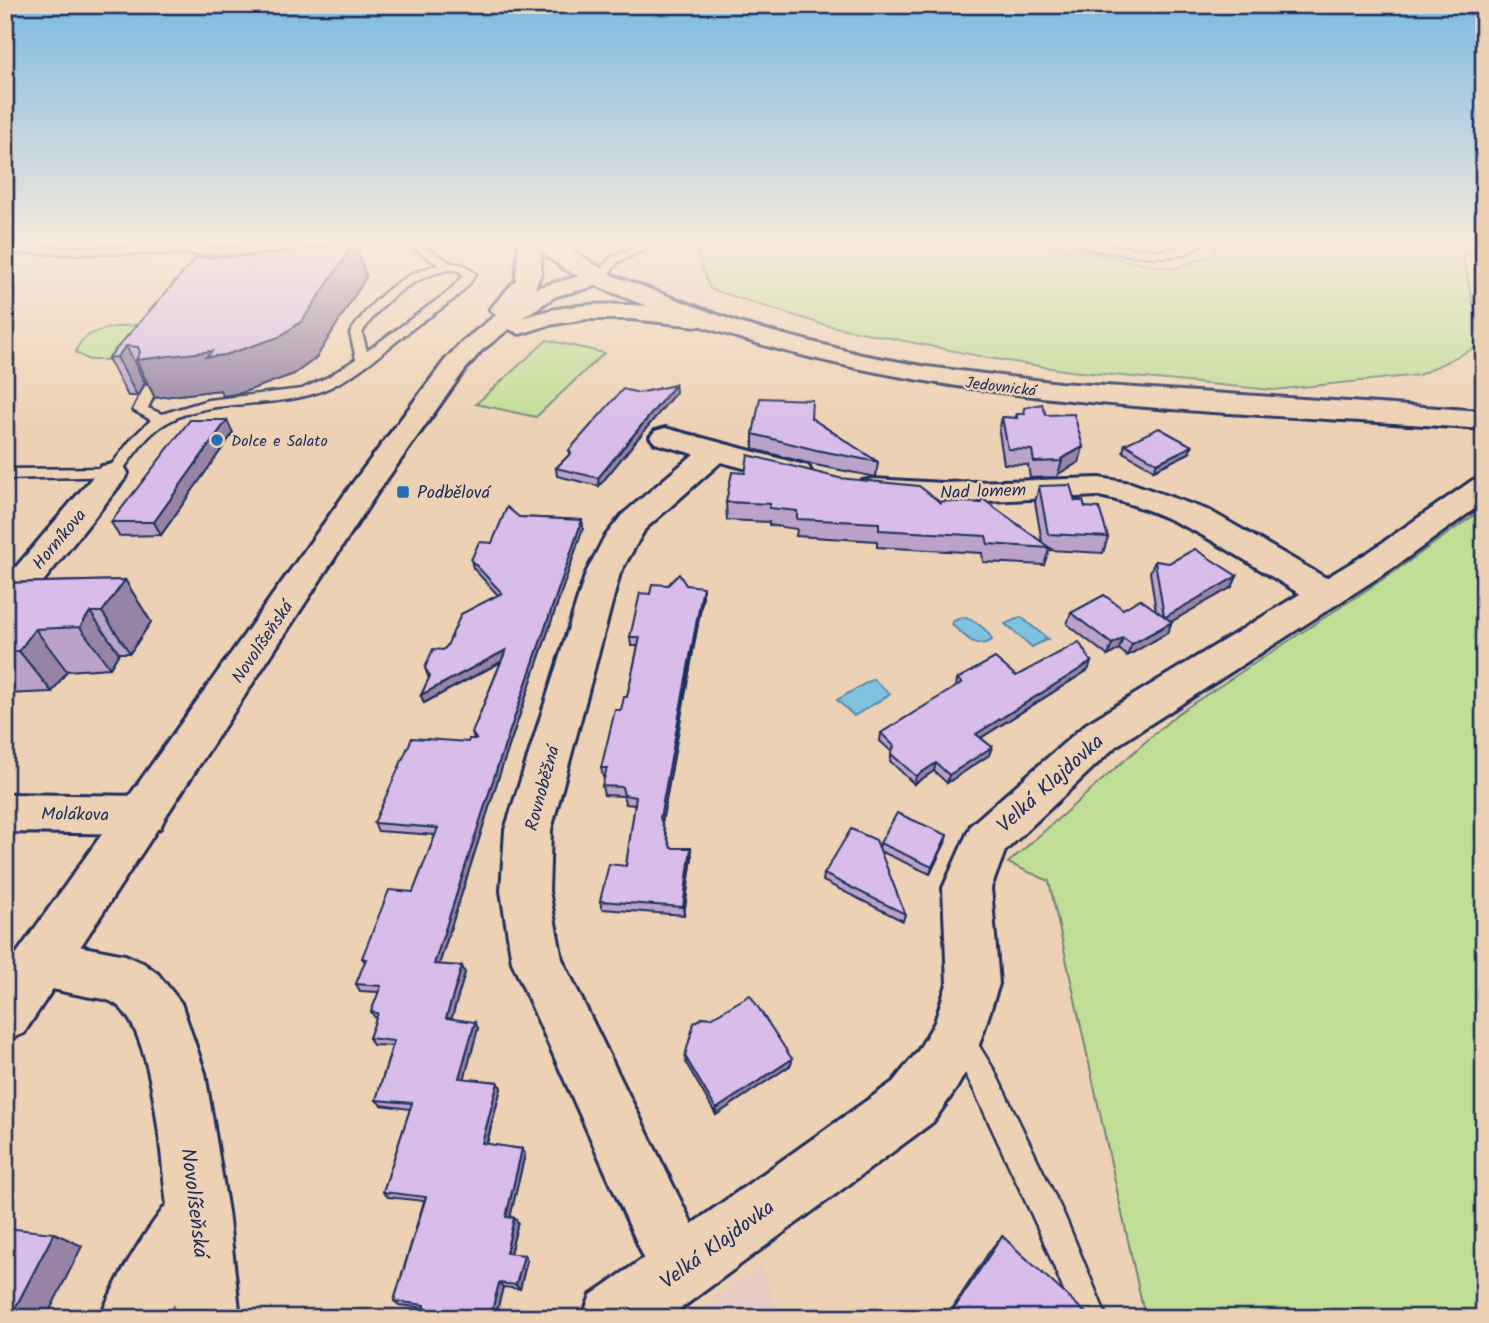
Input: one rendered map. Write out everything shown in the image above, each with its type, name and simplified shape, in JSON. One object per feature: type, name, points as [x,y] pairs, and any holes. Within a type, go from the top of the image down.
[{"type":"street","points":[[483,338],[498,313],[509,303]]},
{"type":"street","name":"Novolíšeňská","points":[[5,1015],[363,491],[439,387],[483,338],[563,303]]},
{"type":"street","name":"Jedovnická","points":[[659,303],[698,319],[781,345],[875,368],[975,384],[1052,393],[1484,419]]},
{"type":"street","points":[[483,338],[562,313],[621,310],[698,319]]},
{"type":"street","name":"Nad lomem","points":[[665,437],[833,482],[905,492],[1098,487],[1131,493],[1198,518],[1325,593]]},
{"type":"street","name":"Rovnoběžná","points":[[682,1269],[537,962],[525,891],[528,830],[603,573],[623,534],[648,506],[687,478],[714,452]]},
{"type":"street","name":"Horníkova","points":[[5,604],[113,473]]},
{"type":"street","name":"Velká Klajdovka","points":[[614,1318],[913,1102],[937,1070],[957,1035],[974,984],[968,933],[967,888],[987,839],[1101,735],[1381,560],[1484,487]]},
{"type":"street","name":"Molákova","points":[[5,813],[144,815]]},
{"type":"street","name":"Novolíšeňská","points":[[42,963],[125,980],[140,992],[162,1022],[177,1073],[198,1212],[208,1318]]},
{"type":"street","points":[[132,1318],[165,1256],[198,1212]]},
{"type":"lane","points":[[362,358],[356,333],[369,311],[381,303]]},
{"type":"lane","points":[[5,474],[113,473],[154,424],[209,405],[307,392],[339,377],[437,303]]},
{"type":"lane","points":[[150,389],[140,410],[148,416],[163,420]]},
{"type":"lane","points":[[957,1035],[985,1080],[1054,1228],[1091,1318]]},
{"type":"shaded area","points":[[760,1265],[782,1318],[690,1318]]},
{"type":"green space","points":[[754,303],[1473,303],[1481,345],[1419,375],[1273,390],[1070,371],[989,358],[821,324]]},
{"type":"green space","points":[[142,325],[114,360],[89,360],[76,353],[79,345],[93,333],[114,327]]},
{"type":"green space","points":[[547,340],[604,353],[536,417],[476,404]]},
{"type":"green space","points":[[1484,508],[1484,1318],[1145,1318],[1049,881],[1008,863],[1177,714],[1391,574]]},
{"type":"water","points":[[962,617],[979,625],[992,640],[981,644],[967,638],[952,622]]},
{"type":"water","points":[[1021,617],[1048,639],[1032,647],[1005,624]]},
{"type":"water","points":[[873,679],[890,694],[854,716],[837,700]]},
{"type":"building","points":[[157,303],[314,303],[302,321],[279,337],[225,355],[206,357],[212,351],[136,360],[140,352],[138,347],[126,346],[117,357],[108,358]]},
{"type":"building","points":[[675,385],[598,478],[556,468],[623,389],[639,393]]},
{"type":"building","points":[[760,398],[812,400],[811,418],[878,462],[753,434]]},
{"type":"building","points":[[1042,404],[1046,415],[1074,414],[1083,447],[1061,459],[1062,461],[1034,462],[1032,450],[1008,449],[1002,417],[1017,418],[1017,414],[1025,414],[1024,408]]},
{"type":"building","points":[[190,420],[227,420],[154,522],[111,522]]},
{"type":"building","points":[[1159,428],[1192,446],[1157,463],[1125,444]]},
{"type":"building","points":[[748,455],[839,478],[919,486],[941,503],[981,503],[980,497],[1050,548],[988,544],[986,536],[879,530],[879,523],[797,519],[797,511],[769,508],[770,504],[726,502],[732,472],[745,473]]},
{"type":"building","points":[[1070,485],[1075,501],[1083,501],[1085,507],[1099,508],[1108,537],[1048,534],[1039,486]]},
{"type":"building","points":[[507,507],[519,517],[582,520],[497,768],[434,964],[462,966],[446,1018],[475,1022],[459,1078],[498,1082],[482,1143],[522,1149],[506,1217],[514,1218],[506,1253],[524,1255],[516,1285],[499,1283],[491,1314],[455,1309],[447,1318],[425,1318],[424,1305],[394,1301],[426,1197],[383,1192],[412,1103],[376,1100],[394,1041],[369,1038],[378,1013],[371,1012],[381,986],[356,984],[366,959],[362,958],[389,890],[413,892],[438,828],[374,823],[412,738],[468,742],[469,739],[476,739],[472,733],[506,650],[421,695],[430,676],[425,668],[433,649],[443,650],[447,646],[461,614],[502,593],[471,560],[479,542],[492,543]]},
{"type":"building","points":[[1195,549],[1237,576],[1165,617],[1172,622],[1132,644],[1123,638],[1112,644],[1071,613],[1104,595],[1123,609],[1140,599],[1164,616],[1155,561],[1169,563]]},
{"type":"building","points":[[679,574],[686,585],[703,587],[660,818],[671,848],[691,848],[683,907],[600,901],[609,864],[626,866],[636,797],[624,795],[622,787],[602,786],[607,768],[601,768],[615,710],[621,710],[624,697],[627,697],[640,637],[630,637],[640,593],[650,594],[652,584],[668,585]]},
{"type":"building","points":[[125,580],[102,612],[90,612],[80,627],[35,629],[19,651],[5,652],[5,583]]},
{"type":"building","points":[[1079,642],[1091,662],[976,734],[992,747],[949,775],[936,763],[916,776],[891,754],[894,746],[881,733],[962,683],[957,679],[995,658],[1016,676]]},
{"type":"building","points":[[897,813],[947,835],[932,867],[880,843]]},
{"type":"building","points":[[851,829],[876,840],[905,914],[824,874]]},
{"type":"building","points":[[750,995],[792,1059],[716,1109],[685,1056],[694,1023],[704,1017],[711,1018]]},
{"type":"building","points":[[5,1228],[54,1233],[10,1318],[5,1318]]},
{"type":"building","points":[[1002,1236],[1089,1316],[1088,1318],[948,1318]]},
{"type":"place","name":"Dolce e Salato","points":[[217,440]]},
{"type":"place","name":"Podbělová","points":[[403,492]]}]
